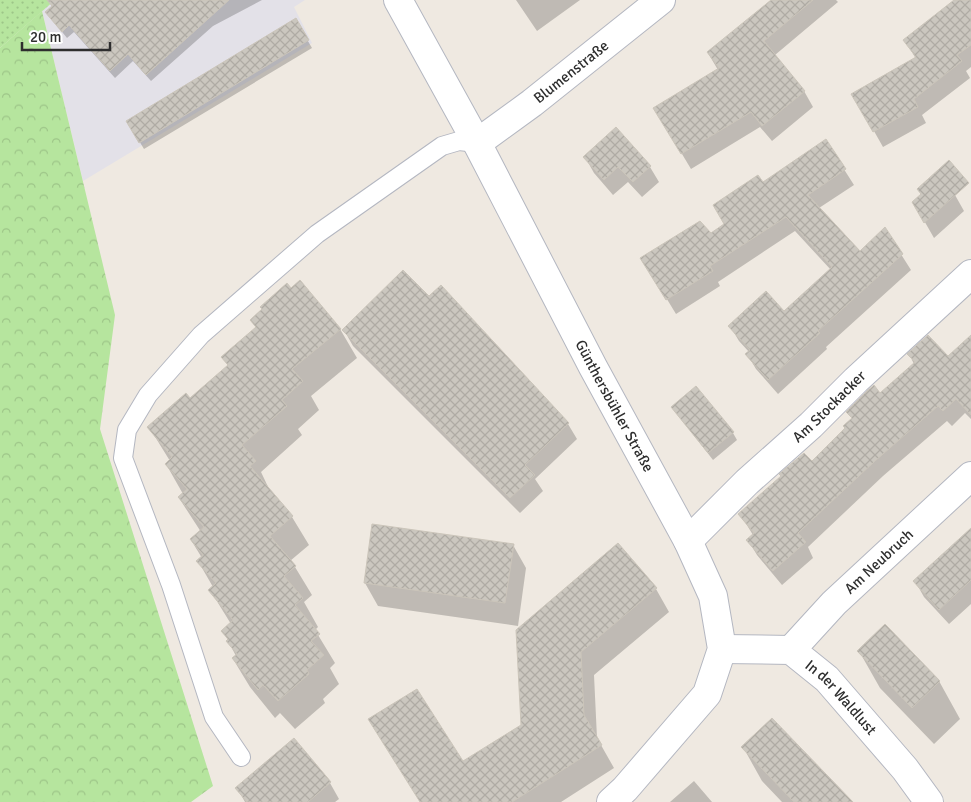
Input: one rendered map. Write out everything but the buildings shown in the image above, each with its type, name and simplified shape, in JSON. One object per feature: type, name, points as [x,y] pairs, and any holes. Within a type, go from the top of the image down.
[{"type":"street","name":"Günthersbühler Straße","points":[[398,0],[477,142],[593,367],[688,541],[714,596],[722,649],[707,694],[626,789],[611,802]]},
{"type":"street","name":"Blumenstraße","points":[[477,142],[532,104],[661,0]]},
{"type":"street","name":"Am Stockacker","points":[[688,541],[747,482],[971,274]]},
{"type":"street","name":"Am Neubruch","points":[[791,650],[834,603],[971,476]]},
{"type":"street","name":"In der Waldlust","points":[[722,649],[791,650],[827,679],[905,769],[929,802]]},
{"type":"lane","points":[[241,756],[214,717],[171,585],[123,458],[127,430],[148,395],[201,335],[318,234],[442,146],[459,141],[477,142]]},
{"type":"shaded area","points":[[55,0],[305,0],[294,7],[312,43],[83,181],[42,11]]},
{"type":"green space","points":[[0,0],[55,0],[0,48]]},
{"type":"green space","points":[[42,11],[115,315],[100,429],[213,786],[191,802],[0,802],[0,48]]}]
